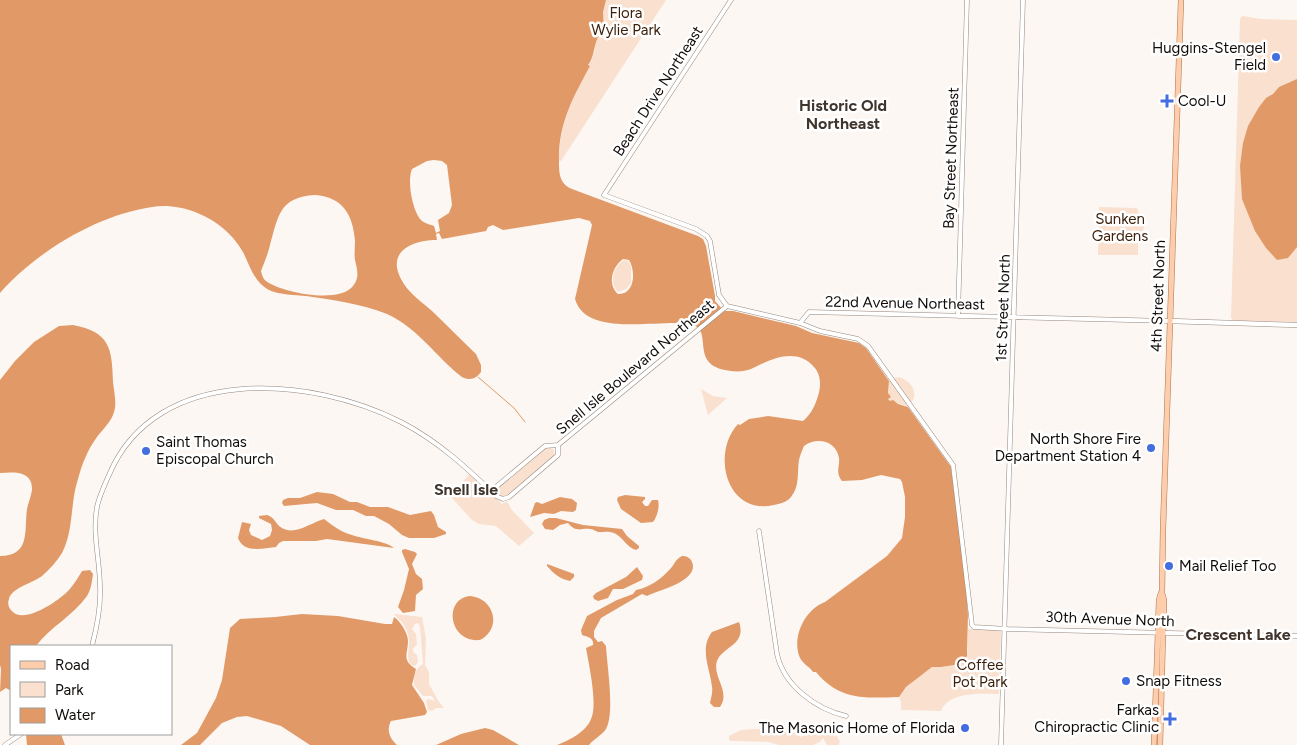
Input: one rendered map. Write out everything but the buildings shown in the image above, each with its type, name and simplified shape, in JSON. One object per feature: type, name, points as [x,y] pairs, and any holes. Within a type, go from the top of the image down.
[{"type":"main road","name":"4th Street North","points":[[1157,745],[1157,733],[1154,729],[1156,670],[1164,600],[1162,593],[1181,0]]},
{"type":"main road","points":[[1170,321],[1297,325]]},
{"type":"main road","name":"4th Street North","points":[[1157,745],[1161,690],[1160,632]]},
{"type":"main road","points":[[1156,670],[1159,673],[1159,687],[1161,690]]},
{"type":"street","name":"Beach Drive Northeast","points":[[726,306],[719,295],[710,241],[707,236],[696,229],[604,196],[731,0]]},
{"type":"street","name":"Bay Street Northeast","points":[[958,316],[967,0]]},
{"type":"street","name":"1st Street North","points":[[1001,745],[1023,0]]},
{"type":"street","name":"Snell Isle Boulevard Northeast","points":[[490,491],[545,446],[558,445],[726,306]]},
{"type":"street","points":[[726,306],[800,323],[813,329],[863,341],[872,350],[951,460],[955,470],[970,622],[974,627],[1004,627]]},
{"type":"street","name":"22nd Avenue Northeast","points":[[800,323],[809,312],[1170,321]]},
{"type":"street","name":"Snell Isle Boulevard Northeast","points":[[92,645],[100,589],[96,527],[97,508],[100,499],[116,461],[132,438],[156,416],[181,403],[210,394],[259,389],[308,392],[348,401],[390,416],[425,436],[450,454],[490,491],[503,500],[510,497],[558,455],[558,445]]},
{"type":"street","points":[[757,531],[779,661],[790,681],[817,705],[846,716]]},
{"type":"street","name":"30th Avenue North","points":[[1004,627],[1297,636]]},
{"type":"street","points":[[5,745],[20,735]]},
{"type":"green space","name":"Flora Wylie Park","points":[[606,0],[666,0],[561,161],[559,161],[564,123],[595,51],[595,43],[598,36],[603,32],[603,12]]},
{"type":"green space","points":[[1242,16],[1261,19],[1297,20],[1297,322],[1234,321],[1231,318],[1240,19]]},
{"type":"green space","name":"Sunken Gardens","points":[[1099,207],[1137,208],[1138,212],[1146,217],[1142,235],[1138,237],[1138,255],[1098,255]]},
{"type":"green space","points":[[624,260],[628,261],[631,266],[631,283],[626,289],[618,292],[613,279],[617,267]]},
{"type":"green space","points":[[899,377],[908,382],[914,390],[914,398],[907,406],[888,399],[889,381]]},
{"type":"green space","points":[[701,389],[713,396],[727,398],[708,415]]},
{"type":"green space","points":[[550,447],[554,450],[554,457],[506,496],[499,495],[497,491],[499,487],[546,448]]},
{"type":"green space","points":[[470,473],[502,504],[507,501],[511,509],[534,533],[519,546],[496,526],[479,524],[472,520],[451,497]]},
{"type":"green space","points":[[394,614],[422,617],[426,638],[425,665],[429,672],[429,684],[444,708],[428,710],[426,701],[428,699],[435,701],[432,696],[423,696],[414,685],[414,678],[418,668],[423,664],[420,627],[418,623],[412,629],[416,634],[417,644],[413,649],[413,652],[417,655],[418,662],[415,666],[410,664],[409,661],[409,639],[406,628]]},
{"type":"green space","name":"Coffee Pot Park","points":[[968,629],[1001,631],[999,694],[975,694],[958,697],[951,700],[941,711],[901,710],[899,697],[906,688],[932,667],[961,664],[964,662],[968,651]]},
{"type":"green space","points":[[789,728],[801,737],[808,731],[828,731],[837,736],[840,742],[838,745],[827,745],[823,738],[820,742],[813,745],[779,745],[769,742],[729,740],[729,736],[741,730]]},
{"type":"water","points":[[0,0],[606,0],[603,12],[604,31],[596,42],[593,56],[588,65],[590,66],[572,100],[561,135],[559,169],[562,181],[572,189],[703,239],[706,246],[715,301],[724,311],[733,311],[796,326],[812,333],[859,343],[866,348],[889,381],[888,393],[891,397],[888,399],[908,407],[951,467],[966,589],[968,614],[967,656],[961,664],[932,667],[906,687],[899,697],[875,698],[854,696],[834,688],[803,662],[800,658],[797,642],[802,625],[811,611],[887,556],[902,538],[905,497],[902,482],[900,479],[881,475],[862,480],[842,481],[838,472],[839,458],[837,452],[830,444],[820,441],[804,446],[799,460],[796,488],[789,499],[776,505],[758,506],[744,501],[734,492],[728,479],[725,465],[725,450],[730,436],[738,424],[740,425],[749,419],[768,416],[803,421],[812,411],[818,395],[820,382],[817,371],[807,361],[791,356],[774,359],[745,371],[725,370],[714,366],[708,361],[701,332],[697,327],[690,324],[625,324],[608,323],[593,319],[582,311],[575,299],[592,225],[590,221],[579,218],[503,230],[493,225],[488,227],[486,231],[442,239],[439,233],[436,234],[437,240],[417,243],[402,251],[398,257],[397,264],[404,284],[413,295],[438,316],[476,354],[481,365],[481,372],[475,378],[470,379],[462,377],[408,327],[387,314],[347,303],[283,294],[269,290],[257,279],[236,241],[228,232],[200,214],[181,208],[162,206],[131,211],[89,227],[49,250],[31,263],[0,293]],"holes":[[[427,161],[442,161],[447,165],[452,205],[449,213],[438,220],[440,231],[436,233],[434,226],[423,222],[417,214],[411,194],[410,180],[412,169]],[[315,195],[333,199],[345,209],[349,216],[354,232],[357,280],[346,291],[324,295],[297,293],[274,285],[263,277],[261,271],[278,217],[287,204],[303,197]],[[623,259],[629,260],[633,270],[633,282],[628,291],[618,294],[613,285],[612,276],[619,262]]]},
{"type":"water","points":[[1297,79],[1297,247],[1288,258],[1277,260],[1266,248],[1255,231],[1242,199],[1240,166],[1243,143],[1248,126],[1259,107],[1279,87]]},
{"type":"water","points":[[73,325],[85,328],[102,337],[110,351],[112,360],[115,409],[111,419],[94,442],[83,462],[74,497],[66,544],[62,553],[42,576],[14,592],[8,603],[12,611],[18,615],[34,613],[50,605],[69,590],[82,571],[90,570],[93,574],[92,582],[88,594],[81,603],[37,645],[10,645],[10,690],[6,688],[0,692],[0,556],[17,552],[21,547],[24,540],[27,509],[32,490],[31,483],[26,476],[16,473],[0,473],[0,380],[34,342],[59,326]]},
{"type":"water","points":[[317,492],[333,494],[350,502],[357,502],[370,507],[388,507],[410,515],[431,511],[438,527],[446,532],[446,534],[434,538],[409,538],[374,516],[366,516],[353,510],[336,510],[317,503],[284,506],[282,503],[283,500],[288,498],[300,498]]},
{"type":"water","points":[[625,495],[645,497],[642,502],[645,506],[648,506],[652,500],[658,500],[658,512],[653,522],[641,523],[621,509],[617,500],[618,497]]},
{"type":"water","points":[[560,497],[572,499],[577,503],[576,510],[573,512],[561,511],[554,514],[544,513],[530,517],[535,503],[542,504]]},
{"type":"water","points":[[267,515],[287,530],[298,529],[324,519],[344,532],[394,548],[327,539],[283,541],[276,547],[260,549],[249,548],[241,543],[238,538],[242,522],[251,524],[249,530],[251,535],[262,540],[270,536],[271,524],[259,518],[259,516]]},
{"type":"water","points":[[549,518],[583,525],[622,529],[639,548],[633,549],[614,533],[598,532],[591,529],[576,529],[568,523],[560,525],[553,530],[545,529],[542,524],[544,520]]},
{"type":"water","points":[[405,549],[417,554],[412,564],[416,574],[422,579],[423,589],[416,595],[415,611],[403,613],[398,607],[409,569],[402,552]]},
{"type":"water","points":[[682,556],[690,559],[693,569],[684,580],[647,596],[642,594],[601,618],[594,631],[594,637],[598,642],[602,641],[606,646],[610,689],[609,722],[606,729],[589,745],[557,745],[581,732],[589,724],[593,713],[592,685],[586,648],[593,645],[593,641],[582,635],[581,630],[587,616],[655,582]]},
{"type":"water","points":[[547,564],[574,574],[574,577],[570,581],[563,579],[557,576]]},
{"type":"water","points":[[637,567],[643,576],[642,580],[623,589],[613,589],[608,598],[598,601],[594,599],[593,596],[596,593],[626,577]]},
{"type":"water","points":[[469,596],[484,602],[490,607],[492,614],[492,628],[480,640],[470,639],[462,635],[453,621],[455,605],[461,599]]},
{"type":"water","points":[[302,614],[338,616],[385,624],[392,624],[394,617],[407,634],[407,660],[416,669],[412,685],[424,703],[427,712],[425,715],[391,721],[389,734],[397,745],[310,745],[281,726],[247,716],[237,717],[222,723],[200,745],[181,745],[197,733],[216,698],[222,680],[230,628],[240,619]]},
{"type":"water","points":[[739,622],[740,636],[717,661],[716,667],[723,690],[723,701],[720,707],[714,707],[710,703],[712,689],[706,659],[708,638],[712,632]]},
{"type":"water","points":[[485,728],[493,730],[519,745],[436,745],[461,734]]},
{"type":"water","points":[[26,735],[61,735],[65,745],[27,745]]},
{"type":"waterway","points":[[478,377],[514,408],[525,422]]},
{"type":"waterway","points":[[963,663],[1000,668]]},
{"type":"place","name":"Huggins-Stengel Field","points":[[1276,57]]},
{"type":"place","name":"Cool-U","points":[[1167,101]]},
{"type":"place","name":"North Shore Fire Department Station 4","points":[[1151,448]]},
{"type":"place","name":"Saint Thomas Episcopal Church","points":[[146,451]]},
{"type":"place","name":"Mail Relief Too","points":[[1169,566]]},
{"type":"place","name":"Snap Fitness","points":[[1126,681]]},
{"type":"place","name":"Farkas Chiropractic Clinic","points":[[1170,719]]},
{"type":"place","name":"The Masonic Home of Florida","points":[[965,728]]},
{"type":"district","name":"Historic Old Northeast","points":[[843,114]]},
{"type":"district","name":"Snell Isle","points":[[466,489]]},
{"type":"district","name":"Crescent Lake","points":[[1238,634]]}]
